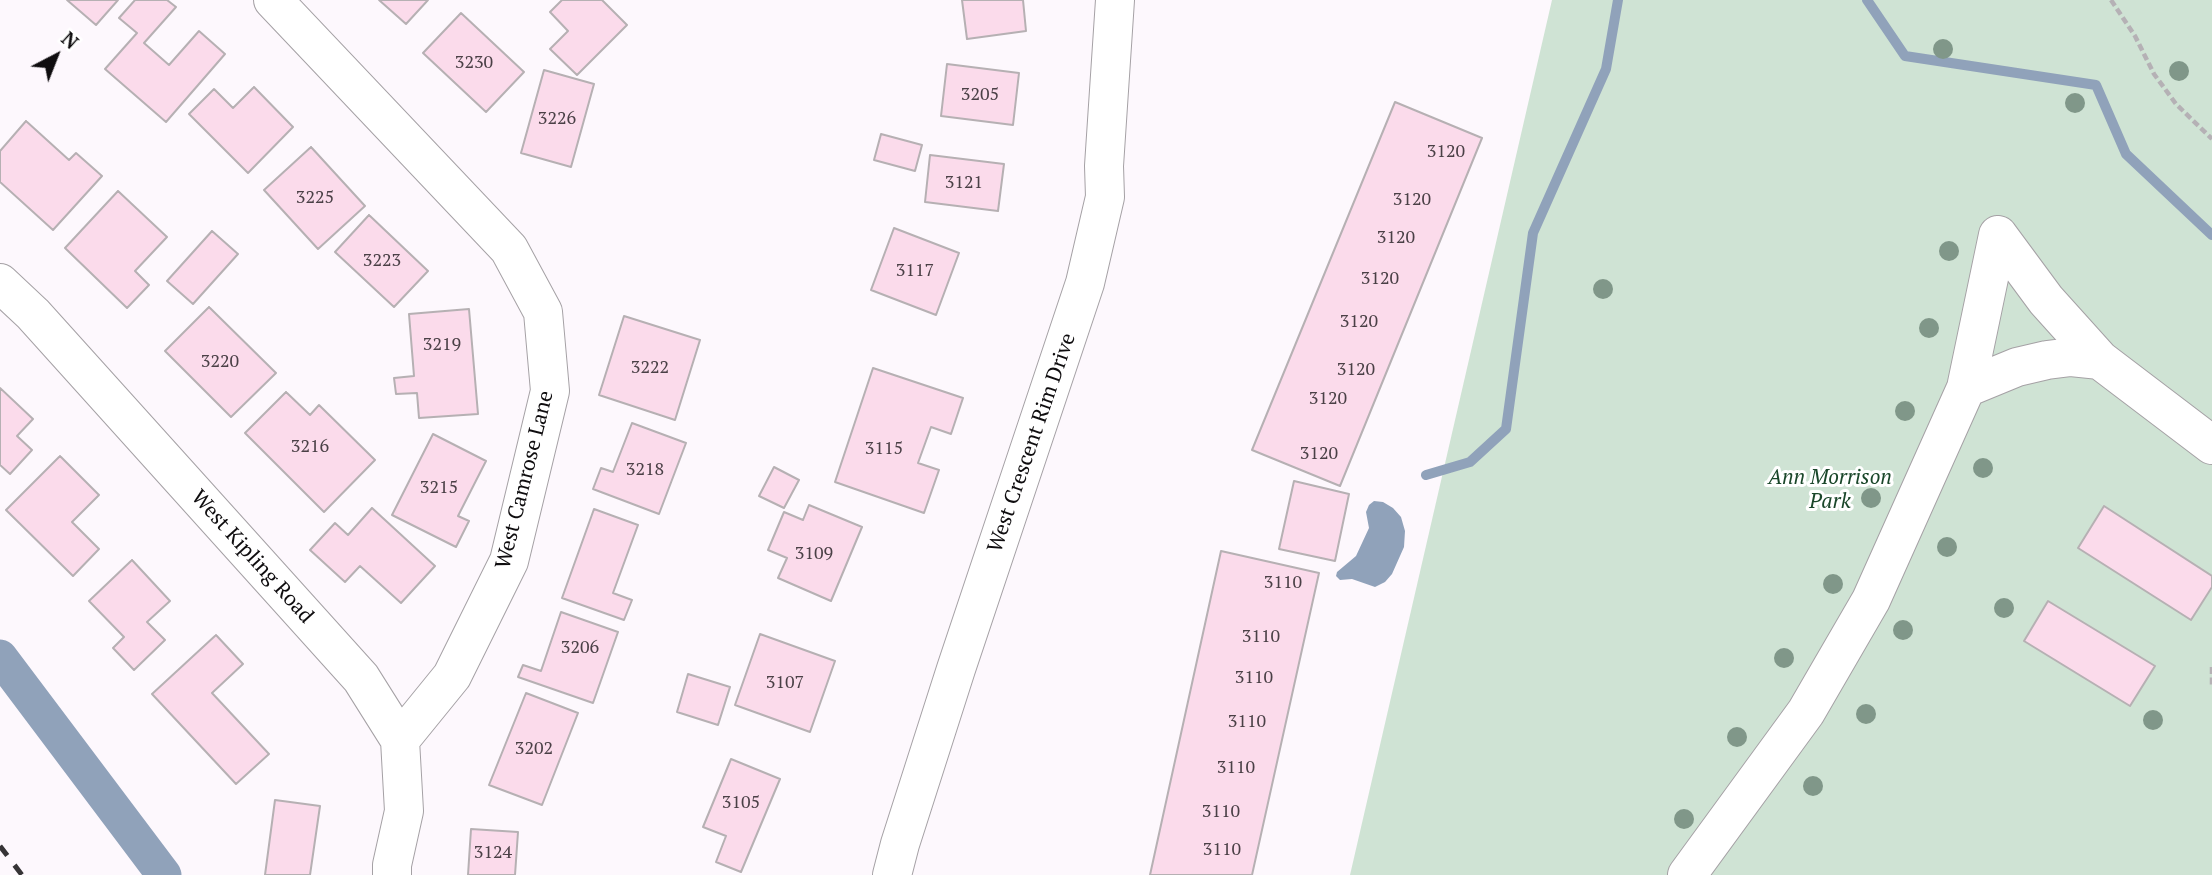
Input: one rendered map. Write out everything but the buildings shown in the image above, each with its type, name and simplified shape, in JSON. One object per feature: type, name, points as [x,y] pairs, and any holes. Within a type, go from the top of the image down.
[{"type":"street","name":"West Crescent Rim Drive","points":[[892,875],[956,668],[1085,283],[1105,197],[1104,166],[1115,0]]},
{"type":"street","name":"West Camrose Lane","points":[[281,2],[509,248],[543,312],[550,391],[509,562],[452,676],[400,740]]},
{"type":"street","points":[[1687,875],[1806,712],[1871,600],[1966,388],[1998,235],[2046,300],[2100,360],[2212,445]]},
{"type":"street","name":"West Kipling Road","points":[[0,283],[33,314],[361,678],[400,740],[404,811],[391,865],[392,875]]},
{"type":"street","points":[[1966,388],[2017,367],[2047,360],[2071,357],[2100,360]]},
{"type":"path","points":[[2112,0],[2135,36],[2154,74],[2176,104],[2212,139]]},
{"type":"path","points":[[2212,667],[2212,686]]},
{"type":"green space","name":"Ann Morrison Park","points":[[1552,0],[2212,0],[2212,875],[1350,875]]},
{"type":"water","points":[[1374,501],[1383,502],[1401,517],[1405,531],[1404,547],[1392,574],[1385,582],[1375,587],[1352,579],[1340,580],[1336,576],[1337,572],[1356,556],[1369,528],[1366,512]]},
{"type":"waterway","points":[[1426,475],[1470,462],[1506,429],[1533,233],[1606,69],[1618,0]]},
{"type":"waterway","points":[[1867,0],[1905,56],[2096,85],[2126,154],[2212,235]]},
{"type":"waterway","points":[[0,657],[164,875]]},
{"type":"railway","points":[[0,846],[22,875]]}]
